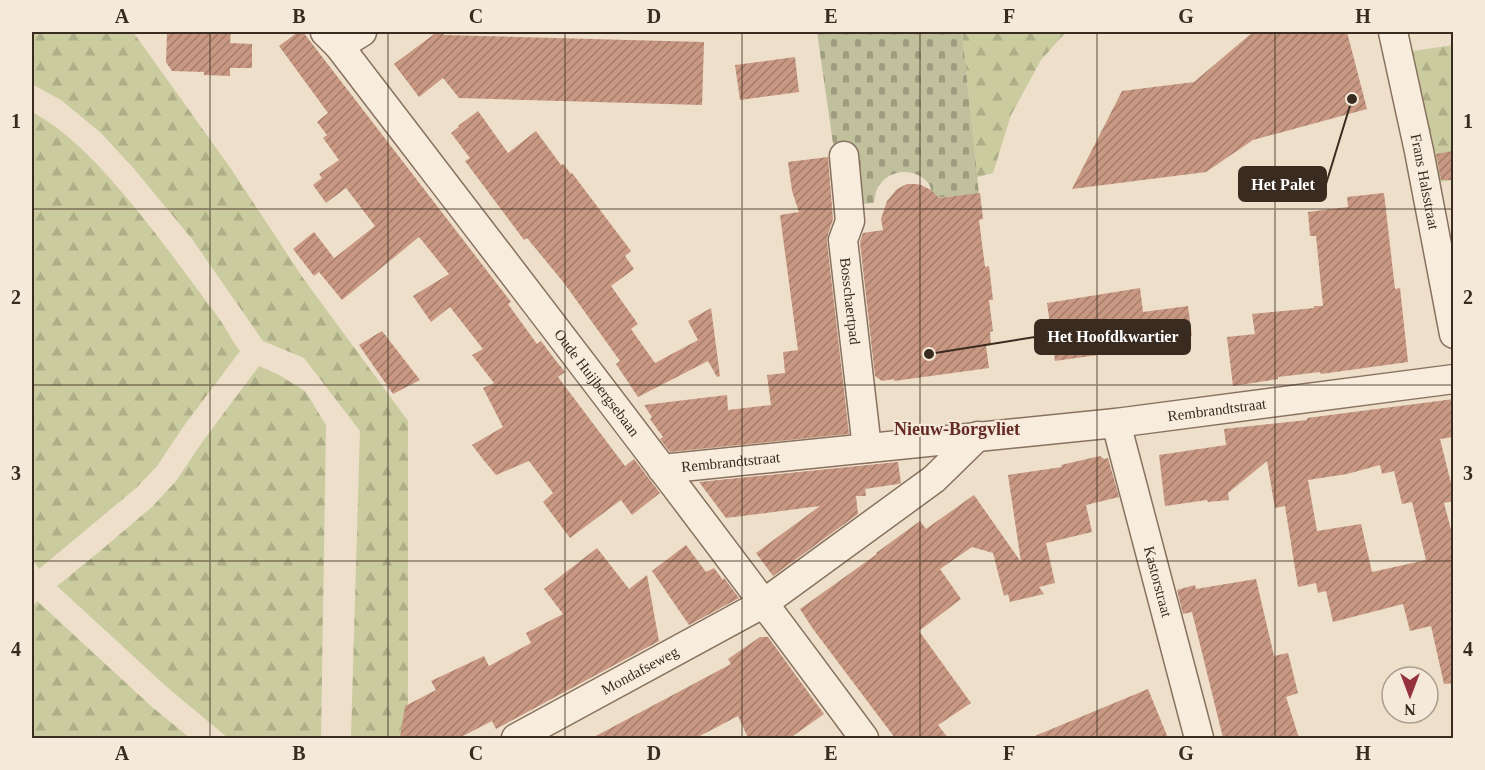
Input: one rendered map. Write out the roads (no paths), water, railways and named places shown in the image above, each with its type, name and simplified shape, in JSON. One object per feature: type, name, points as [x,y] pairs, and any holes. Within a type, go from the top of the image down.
[{"type":"street","name":"Frans Halsstraat","points":[[1393,32],[1419,151],[1454,334]]},
{"type":"street","name":"Oude Huijbergsebaan","points":[[342,36],[864,738]]},
{"type":"street","name":"Bosschaertpad","points":[[844,156],[850,221],[843,240],[867,448]]},
{"type":"street","name":"Rembrandtstraat","points":[[662,469],[1116,423],[1454,379]]},
{"type":"street","name":"Kastorstraat","points":[[1116,423],[1199,738]]},
{"type":"street","points":[[764,603],[934,479],[978,436]]},
{"type":"street","name":"Mondafseweg","points":[[516,738],[764,603]]},
{"type":"place","name":"Het Palet","points":[[1352,99]]},
{"type":"place","name":"Het Hoofdkwartier","points":[[929,354]]},
{"type":"district","name":"Nieuw-Borgvliet","points":[[957,429]]}]
